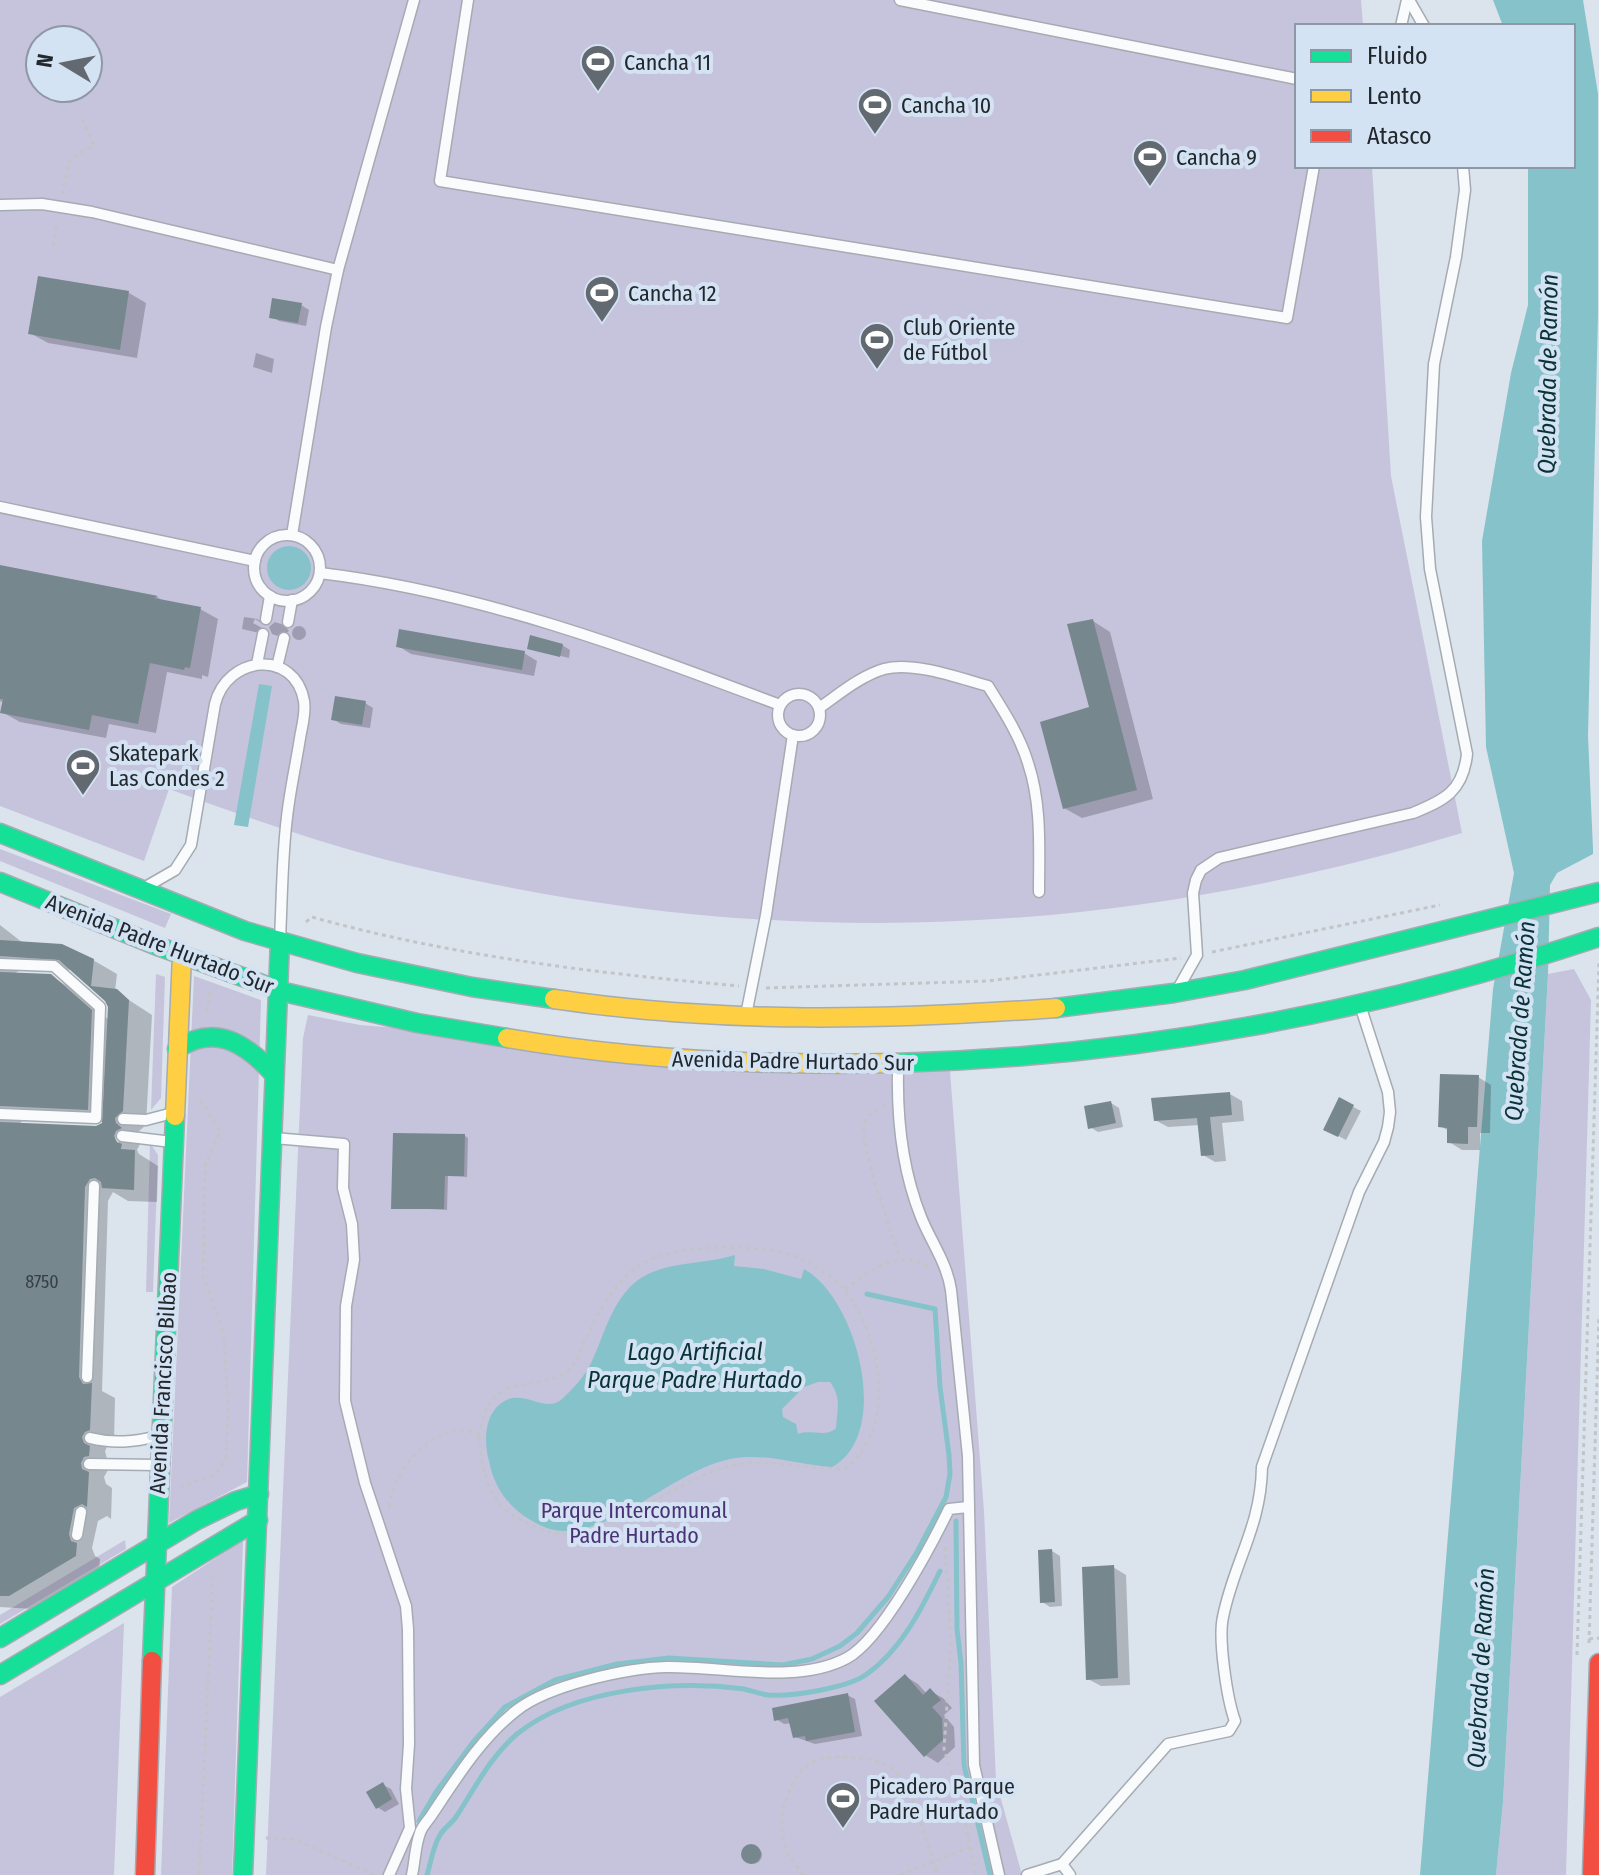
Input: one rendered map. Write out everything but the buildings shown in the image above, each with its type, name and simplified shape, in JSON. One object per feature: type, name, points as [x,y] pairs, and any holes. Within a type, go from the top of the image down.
[{"type":"main road","name":"Avenida Padre Hurtado Sur","points":[[0,833],[241,930],[383,967],[600,1005],[746,1017],[962,1016],[1077,1006],[1177,992],[1318,964],[1599,892]]},
{"type":"main road","name":"Avenida Padre Hurtado Sur","points":[[0,882],[279,990],[488,1036],[607,1052],[751,1063],[907,1065],[1047,1056],[1140,1046],[1262,1025],[1472,977],[1599,937]]},
{"type":"main road","points":[[182,955],[241,930]]},
{"type":"main road","points":[[243,1875],[280,941]]},
{"type":"main road","name":"Avenida Francisco Bilbao","points":[[145,1875],[155,1544],[182,955]]},
{"type":"main road","points":[[177,1049],[194,1038],[215,1036],[238,1042],[274,1074]]},
{"type":"main road","points":[[0,1638],[155,1544],[236,1501],[259,1494]]},
{"type":"main road","points":[[0,1675],[258,1520]]},
{"type":"main road","points":[[1592,1875],[1594,1658]]},
{"type":"lane","points":[[292,535],[338,270],[414,0]]},
{"type":"lane","points":[[468,0],[440,181],[1287,318],[1314,168]]},
{"type":"lane","points":[[900,0],[1295,79]]},
{"type":"lane","points":[[1402,24],[1408,0]]},
{"type":"lane","points":[[1408,0],[1423,24]]},
{"type":"lane","points":[[1177,992],[1197,955],[1193,893],[1201,870],[1219,858],[1413,813],[1436,804],[1451,793],[1465,772],[1467,754],[1430,569],[1426,517],[1434,364],[1456,257],[1465,190],[1463,168]]},
{"type":"lane","points":[[0,205],[42,204],[92,212],[338,270]]},
{"type":"lane","points":[[0,507],[255,561]]},
{"type":"lane","points":[[292,535],[311,544],[317,553],[320,573],[310,591],[292,600],[281,600],[270,596],[257,581],[255,561],[264,544],[273,538],[292,535]]},
{"type":"lane","points":[[320,573],[392,584],[526,616],[614,642],[780,705]]},
{"type":"lane","points":[[266,619],[270,596]]},
{"type":"lane","points":[[288,622],[292,600]]},
{"type":"lane","points":[[257,664],[263,634]]},
{"type":"lane","points":[[277,667],[284,638]]},
{"type":"lane","points":[[138,887],[167,877],[191,845],[217,694],[222,685],[237,670],[257,664],[277,667],[300,687],[305,706],[287,818],[280,941]]},
{"type":"lane","points":[[819,708],[870,675],[896,667],[944,673],[988,686],[1028,762],[1040,821],[1039,892]]},
{"type":"lane","points":[[801,693],[812,698],[819,708],[819,721],[806,735],[793,735],[779,723],[780,705],[788,696],[801,693]]},
{"type":"lane","points":[[746,1017],[766,915],[793,735]]},
{"type":"lane","points":[[0,964],[54,966],[100,1007],[96,1118],[0,1114]]},
{"type":"lane","points":[[1027,1875],[1062,1864],[1168,1744],[1229,1731],[1235,1721],[1226,1693],[1222,1619],[1254,1525],[1261,1494],[1262,1467],[1359,1192],[1384,1142],[1388,1127],[1388,1092],[1359,1003]]},
{"type":"lane","points":[[907,1065],[898,1071],[898,1100],[909,1186],[950,1281],[968,1456],[974,1765],[999,1875]]},
{"type":"lane","points":[[123,1119],[146,1120],[175,1113]]},
{"type":"lane","points":[[122,1136],[173,1143]]},
{"type":"lane","points":[[272,1138],[344,1144],[343,1188],[352,1224],[354,1260],[346,1306],[345,1401],[365,1483],[406,1606],[408,1629],[409,1744],[406,1789],[410,1828],[389,1875]]},
{"type":"lane","points":[[87,1377],[94,1186]]},
{"type":"lane","points":[[90,1438],[108,1443],[160,1436]]},
{"type":"lane","points":[[89,1464],[159,1465]]},
{"type":"lane","points":[[412,1875],[420,1832],[470,1758],[518,1709],[562,1687],[645,1669],[796,1671],[825,1668],[850,1656],[894,1605],[931,1547],[949,1509],[968,1507]]},
{"type":"lane","points":[[77,1535],[81,1512]]},
{"type":"lane","points":[[1062,1864],[1070,1875]]},
{"type":"path","points":[[66,175],[70,159],[94,145],[82,119]]},
{"type":"path","points":[[53,246],[57,224]]},
{"type":"path","points":[[280,941],[312,917],[385,938],[605,974],[778,989],[988,981],[1197,955],[1442,904]]},
{"type":"path","points":[[1577,1654],[1599,959]]},
{"type":"path","points":[[194,1038],[209,1007],[210,989]]},
{"type":"path","points":[[158,1494],[216,1474],[226,1459],[228,1408],[224,1335],[203,1276],[205,1166],[220,1131],[198,1096]]},
{"type":"path","points":[[898,1100],[873,1111],[863,1129],[867,1152],[900,1258]]},
{"type":"path","points":[[704,1248],[761,1248],[810,1263],[845,1289],[872,1344],[879,1387],[878,1409],[871,1438],[857,1459],[845,1469],[746,1463],[722,1468],[596,1527],[563,1534],[526,1523],[505,1510],[490,1491],[483,1474],[479,1433],[491,1402],[498,1395],[516,1386],[546,1382],[563,1375],[574,1364],[596,1317],[611,1295],[634,1269],[657,1257],[704,1248]]},
{"type":"path","points":[[845,1289],[873,1269],[900,1258],[920,1261],[935,1272]]},
{"type":"path","points":[[1594,1658],[1589,1639],[1599,1315]]},
{"type":"path","points":[[390,1513],[389,1504],[396,1480],[406,1464],[419,1452],[448,1433],[458,1430],[479,1433]]},
{"type":"path","points":[[937,1562],[945,1550],[951,1644],[944,1749],[961,1803],[976,1875]]},
{"type":"path","points":[[199,1875],[213,1562]]},
{"type":"path","points":[[1589,1639],[1599,1638]]},
{"type":"path","points":[[803,1875],[787,1852],[781,1828],[784,1807],[800,1769],[826,1757],[871,1759],[896,1771],[906,1787],[938,1875]]},
{"type":"path","points":[[258,1837],[296,1840],[376,1875]]},
{"type":"path","points":[[900,1875],[970,1847]]},
{"type":"green space","points":[[0,0],[1361,0],[1363,24],[1295,24],[1295,168],[1372,168],[1391,476],[1462,833],[1333,868],[1204,894],[1076,912],[948,922],[820,922],[690,914],[560,897],[362,853],[297,834],[169,789],[144,861],[0,806]]},
{"type":"green space","points":[[0,849],[171,914],[165,928],[0,861]]},
{"type":"green space","points":[[1574,969],[1591,1000],[1566,1875],[1496,1875],[1503,1802],[1548,974]]},
{"type":"green space","points":[[156,974],[165,977],[161,1098],[151,1110]]},
{"type":"green space","points":[[194,976],[261,1000],[247,1482],[169,1523]]},
{"type":"green space","name":"Parque Intercomunal Padre Hurtado","points":[[308,1015],[360,1025],[950,1071],[984,1511],[996,1781],[1022,1875],[266,1875],[303,1038]]},
{"type":"green space","points":[[150,1143],[158,1155],[153,1292],[146,1292]]},
{"type":"green space","points":[[125,1540],[126,1549],[0,1624],[0,1615]]},
{"type":"green space","points":[[243,1540],[232,1875],[161,1875],[172,1587]]},
{"type":"green space","points":[[124,1623],[114,1875],[0,1875],[0,1697]]},
{"type":"water","name":"Quebrada de Ramón","points":[[1493,0],[1583,0],[1598,94],[1598,314],[1588,736],[1593,854],[1557,873],[1550,885],[1548,974],[1503,1802],[1496,1875],[1420,1875],[1493,989],[1514,873],[1486,747],[1482,541],[1511,373],[1528,305],[1528,168],[1575,168],[1575,24],[1502,24]]},
{"type":"water","points":[[289,546],[305,552],[311,568],[305,584],[289,590],[273,584],[267,568],[273,552]]},
{"type":"water","points":[[259,684],[272,686],[248,827],[234,825]]},
{"type":"water","name":"Lago Artificial Parque Padre Hurtado","points":[[735,1255],[734,1266],[764,1269],[801,1279],[804,1269],[823,1284],[839,1308],[861,1366],[864,1397],[861,1426],[850,1450],[832,1467],[768,1458],[730,1459],[688,1475],[626,1511],[584,1528],[553,1530],[524,1516],[505,1498],[491,1470],[486,1438],[488,1423],[495,1409],[509,1399],[548,1404],[562,1399],[589,1366],[619,1302],[635,1282],[668,1267]],"holes":[[[830,1382],[837,1399],[836,1428],[828,1432],[798,1434],[796,1424],[783,1417],[782,1409],[804,1387]]]},
{"type":"waterway","points":[[419,1821],[436,1792],[474,1741],[505,1707],[555,1680],[617,1664],[669,1658],[783,1665],[812,1659],[840,1646],[857,1633],[888,1597],[917,1552],[946,1497],[949,1455],[940,1387],[935,1309],[867,1294]]},
{"type":"waterway","points":[[956,1521],[957,1629],[964,1765],[990,1875]]},
{"type":"waterway","points":[[427,1875],[440,1835],[456,1817],[491,1763],[507,1743],[540,1718],[595,1697],[656,1687],[716,1686],[778,1695],[804,1693],[858,1679],[879,1664],[901,1640],[940,1571]]},
{"type":"traffic: fast","points":[[0,833],[245,931],[357,963],[472,987],[554,999]]},
{"type":"traffic: fast","points":[[0,882],[160,947],[284,992],[417,1023],[507,1038]]},
{"type":"traffic: fast","points":[[1056,1008],[1174,993],[1245,980],[1599,892]]},
{"type":"traffic: fast","points":[[896,1063],[1075,1051],[1252,1026],[1428,987],[1599,937]]},
{"type":"traffic: fast","points":[[243,1875],[280,941]]},
{"type":"traffic: fast","points":[[177,1049],[205,1038],[230,1040],[253,1054],[274,1074]]},
{"type":"traffic: fast","points":[[152,1661],[175,1116]]},
{"type":"traffic: fast","points":[[0,1638],[197,1520],[236,1501],[259,1494]]},
{"type":"traffic: fast","points":[[0,1675],[258,1520]]},
{"type":"traffic: slow","points":[[175,1116],[182,955]]},
{"type":"traffic: slow","points":[[554,999],[679,1013],[742,1016],[868,1017],[1056,1008]]},
{"type":"traffic: slow","points":[[507,1038],[604,1052],[701,1060],[896,1063]]},
{"type":"traffic: jam","points":[[145,1875],[152,1661]]},
{"type":"traffic: jam","points":[[1592,1875],[1599,1663]]},
{"type":"place","name":"Cancha 11","points":[[598,93]]},
{"type":"place","name":"Cancha 10","points":[[875,136]]},
{"type":"place","name":"Cancha 9","points":[[1150,188]]},
{"type":"place","name":"Cancha 12","points":[[602,324]]},
{"type":"place","name":"Club Oriente de Fútbol","points":[[877,371]]},
{"type":"place","name":"Skatepark Las Condes 2","points":[[83,797]]},
{"type":"place","name":"Picadero Parque Padre Hurtado","points":[[843,1830]]}]
